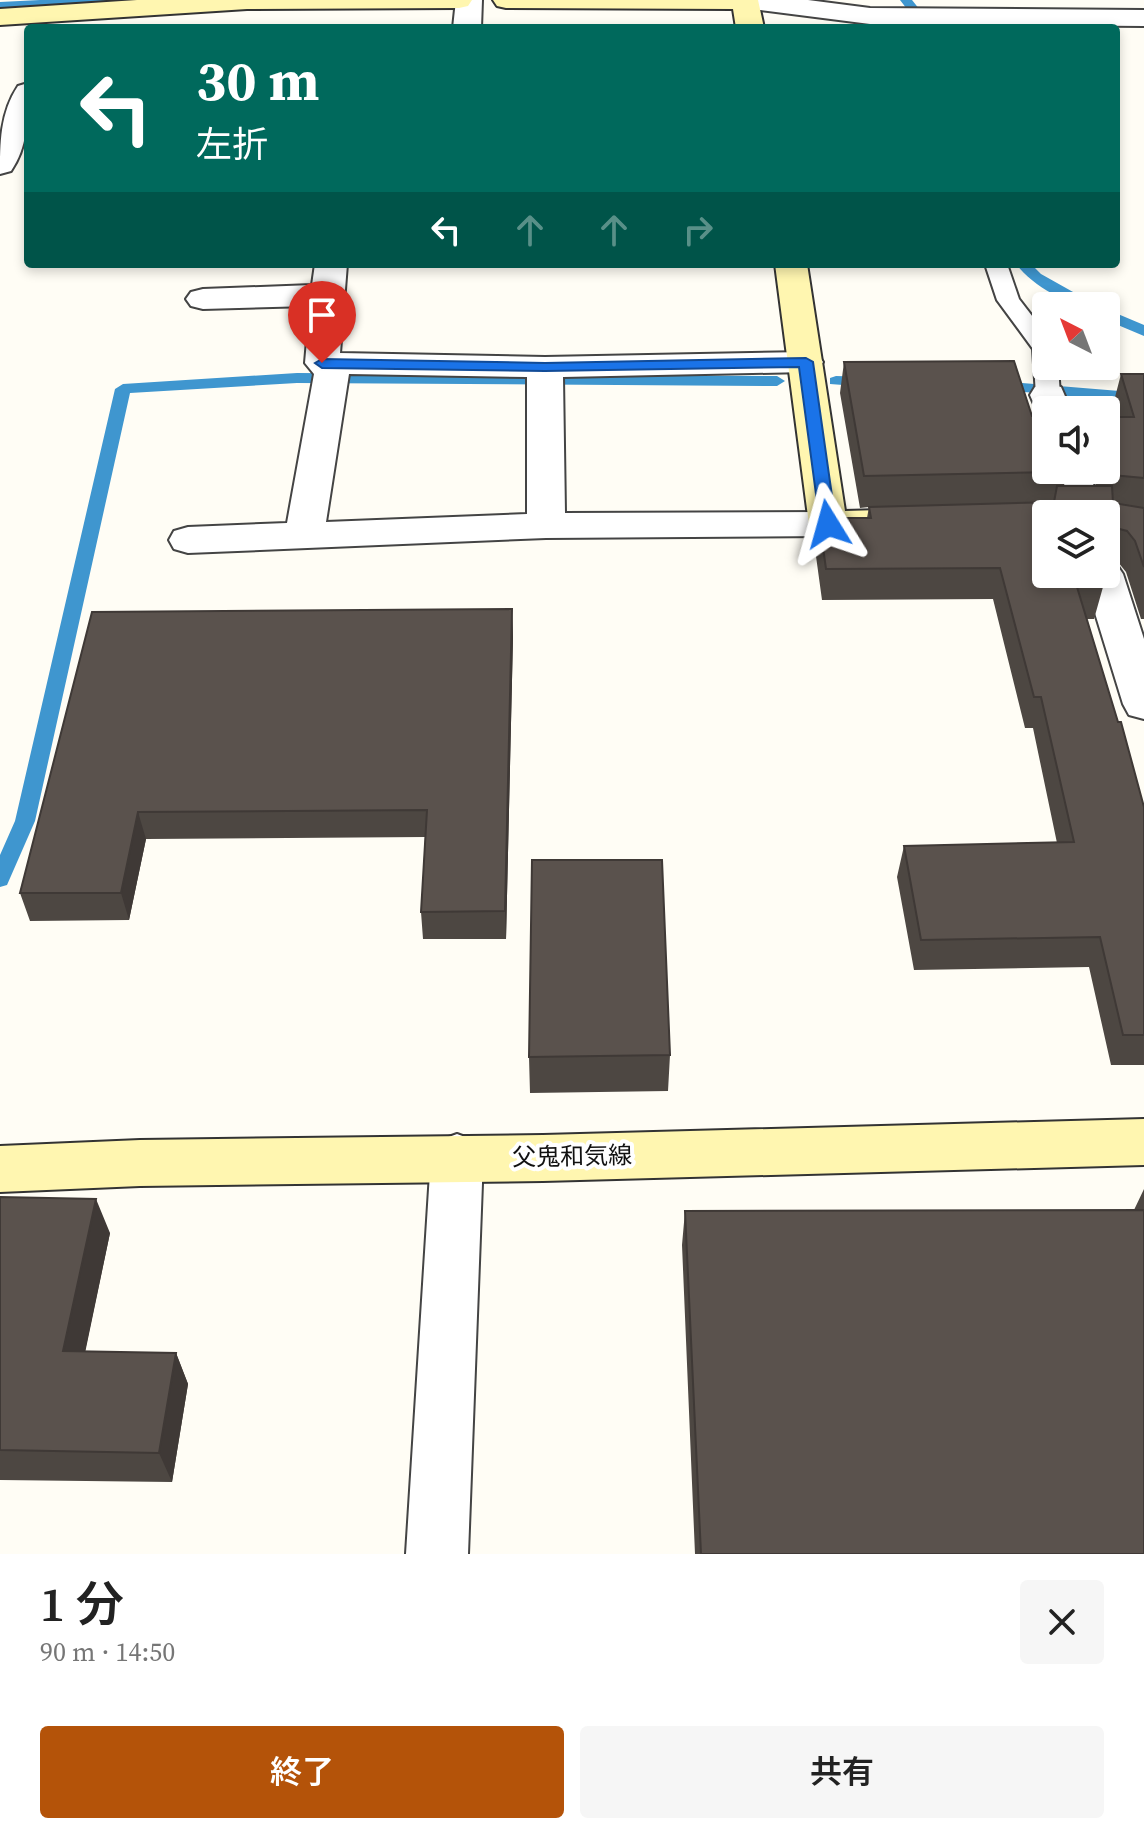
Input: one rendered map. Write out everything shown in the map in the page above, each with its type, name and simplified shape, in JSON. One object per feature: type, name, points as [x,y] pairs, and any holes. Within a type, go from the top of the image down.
[{"type":"street","points":[[0,17],[56,21],[304,0],[459,0]]},
{"type":"street","points":[[467,24],[469,0]]},
{"type":"street","points":[[506,0],[745,0],[870,16],[991,9],[1144,18]]},
{"type":"street","points":[[745,0],[749,24]]},
{"type":"street","points":[[0,165],[24,102]]},
{"type":"street","points":[[792,268],[828,524]]},
{"type":"street","points":[[203,299],[330,280],[328,373],[304,536]]},
{"type":"street","points":[[328,373],[545,377],[806,362]]},
{"type":"street","points":[[545,377],[546,526]]},
{"type":"street","points":[[188,540],[546,526],[921,521]]},
{"type":"street","points":[[1107,588],[1144,704]]},
{"type":"street","name":"父鬼和気線","points":[[0,1169],[140,1163],[1144,1142]]},
{"type":"street","points":[[437,1554],[457,1157]]},
{"type":"lane","points":[[997,268],[1008,300],[1045,348],[1049,396]]},
{"type":"building","points":[[1014,361],[1032,416],[1032,472],[864,476],[844,362]]},
{"type":"building","points":[[1121,374],[1144,374],[1144,478],[1120,476],[1120,417],[1134,417]]},
{"type":"building","points":[[1057,486],[1112,486],[1113,500],[1054,500]]},
{"type":"building","points":[[1032,503],[1032,588],[1077,588],[1118,722],[1121,722],[1144,807],[1144,1035],[1123,1035],[1100,937],[921,940],[904,846],[1074,842],[1041,697],[1034,697],[1000,568],[826,569],[819,518],[871,518],[869,507]]},
{"type":"building","points":[[1120,504],[1144,508],[1144,567],[1135,541],[1127,531],[1120,529]]},
{"type":"building","points":[[512,609],[505,911],[421,912],[427,810],[138,812],[121,893],[20,893],[92,612]]},
{"type":"building","points":[[532,860],[662,860],[670,1055],[529,1057]]},
{"type":"building","points":[[0,1197],[96,1199],[63,1351],[176,1353],[159,1453],[0,1450]]},
{"type":"building","points":[[1144,1210],[1144,1554],[701,1554],[685,1211]]},
{"type":"waterway","points":[[0,6],[103,0]]},
{"type":"waterway","points":[[906,0],[914,10]]},
{"type":"waterway","points":[[1027,268],[1036,277],[1064,292]]},
{"type":"waterway","points":[[1120,320],[1144,331]]},
{"type":"waterway","points":[[0,879],[25,821],[123,389],[297,378],[777,381]]},
{"type":"waterway","points":[[836,381],[869,382]]},
{"type":"waterway","points":[[996,386],[1144,398]]},
{"type":"route","points":[[322,363],[545,367],[806,362],[828,524]]}]
